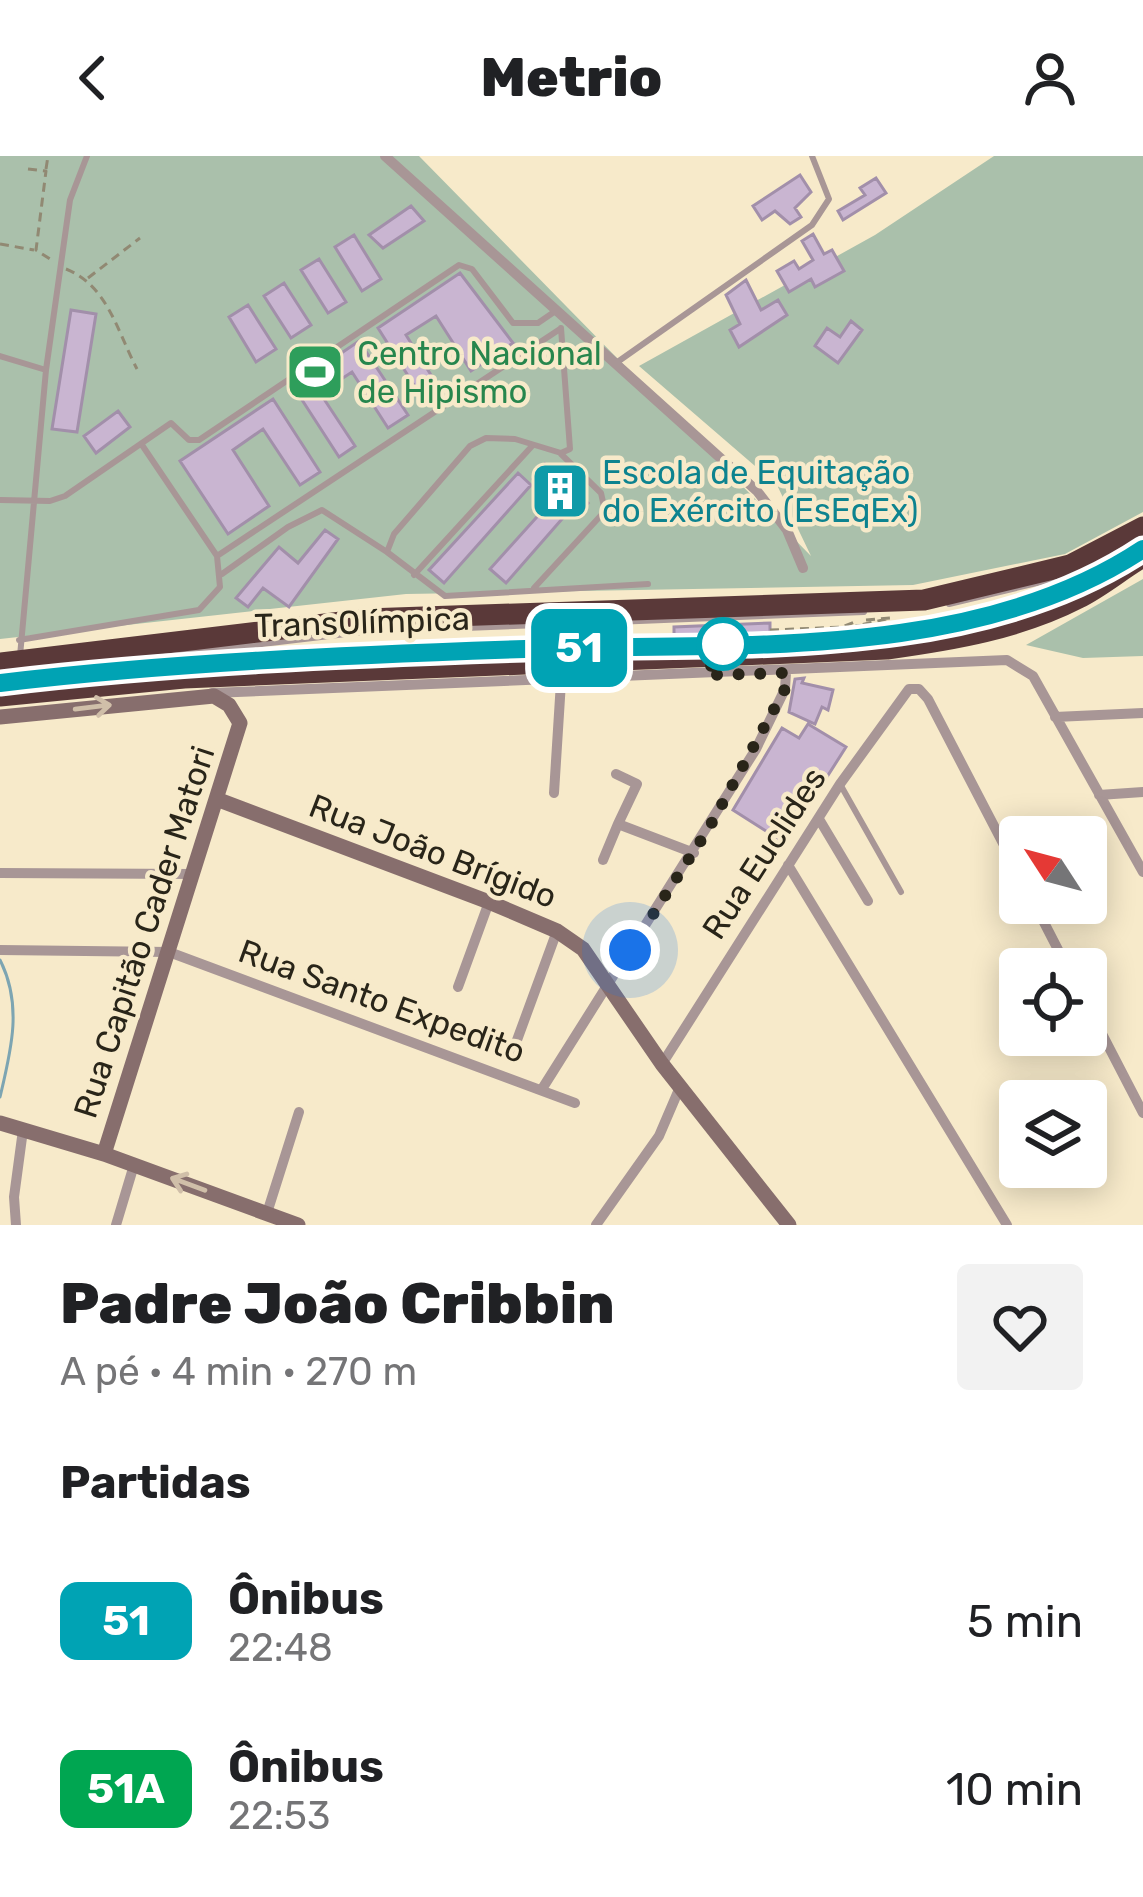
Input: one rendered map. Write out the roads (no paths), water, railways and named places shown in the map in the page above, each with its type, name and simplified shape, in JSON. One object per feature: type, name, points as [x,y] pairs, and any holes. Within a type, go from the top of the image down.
[{"type":"highway","name":"TransOlímpica","points":[[0,662],[271,636],[366,619],[924,600],[1070,565],[1143,527]]},
{"type":"highway","name":"TransOlímpica","points":[[0,696],[299,665],[535,664],[929,643],[1030,618],[1081,597],[1143,553]]},
{"type":"highway","points":[[239,691],[535,664]]},
{"type":"street","points":[[385,156],[560,308],[567,324],[616,362],[770,506],[803,568]]},
{"type":"street","points":[[0,717],[239,691],[786,673],[924,660],[1006,660],[1033,676],[1143,872]]},
{"type":"street","points":[[542,1089],[694,853],[768,725],[785,689],[786,673]]},
{"type":"street","points":[[554,793],[561,682]]},
{"type":"street","name":"Rua Euclides","points":[[662,1064],[902,694],[914,688],[922,692],[999,837]]},
{"type":"street","name":"Rua Capitão Cader Matori","points":[[104,1154],[239,735],[236,714],[220,698],[186,695]]},
{"type":"street","points":[[1055,717],[1143,713]]},
{"type":"street","points":[[603,860],[637,784],[616,775]]},
{"type":"street","points":[[1099,795],[1143,792]]},
{"type":"street","name":"Rua João Brígido","points":[[219,800],[489,902],[557,931],[583,949],[662,1064],[789,1225]]},
{"type":"street","points":[[819,819],[868,901]]},
{"type":"street","points":[[618,824],[694,853]]},
{"type":"street","points":[[788,865],[1007,1225]]},
{"type":"street","points":[[0,873],[194,874]]},
{"type":"street","points":[[458,987],[489,902]]},
{"type":"street","points":[[513,1052],[557,931]]},
{"type":"street","name":"Rua Santo Expedito","points":[[4,951],[169,952],[574,1103]]},
{"type":"street","points":[[1107,1043],[1143,1112]]},
{"type":"street","points":[[598,1225],[659,1136],[680,1087]]},
{"type":"street","points":[[267,1213],[299,1112]]},
{"type":"street","points":[[1,1124],[104,1154],[298,1225]]},
{"type":"street","points":[[16,1225],[14,1184],[23,1130]]},
{"type":"street","points":[[116,1225],[134,1165]]},
{"type":"lane","points":[[20,716],[20,640],[46,370],[70,200],[87,156]]},
{"type":"lane","points":[[616,362],[812,225],[829,199],[812,156]]},
{"type":"lane","points":[[0,500],[31,502],[65,496],[171,424],[189,440],[199,440],[459,265],[472,269],[514,323],[538,323],[560,308]]},
{"type":"lane","points":[[561,453],[572,442],[567,324]]},
{"type":"lane","points":[[217,556],[567,324]]},
{"type":"lane","points":[[0,356],[46,370]]},
{"type":"lane","points":[[387,552],[394,534],[470,446],[500,436],[533,444],[561,453],[601,494],[605,511],[532,590]]},
{"type":"lane","points":[[414,575],[533,444]]},
{"type":"lane","points":[[20,640],[200,610],[220,587],[217,556],[142,445]]},
{"type":"lane","points":[[222,574],[287,527],[322,511],[445,596],[648,584]]},
{"type":"lane","name":"TransOlímpica","points":[[0,679],[271,636],[838,614],[958,604],[1076,572],[1143,539]]},
{"type":"lane","name":"TransOlímpica","points":[[0,679],[194,661],[299,665],[918,631],[1030,604],[1143,553]]},
{"type":"lane","points":[[840,784],[901,892]]},
{"type":"waterway","points":[[0,960],[13,1011],[0,1097]]},
{"type":"place","name":"Centro Nacional de Hipismo","points":[[315,372]]},
{"type":"place","name":"Escola de Equitação do Exército (EsEqEx)","points":[[560,491]]}]
